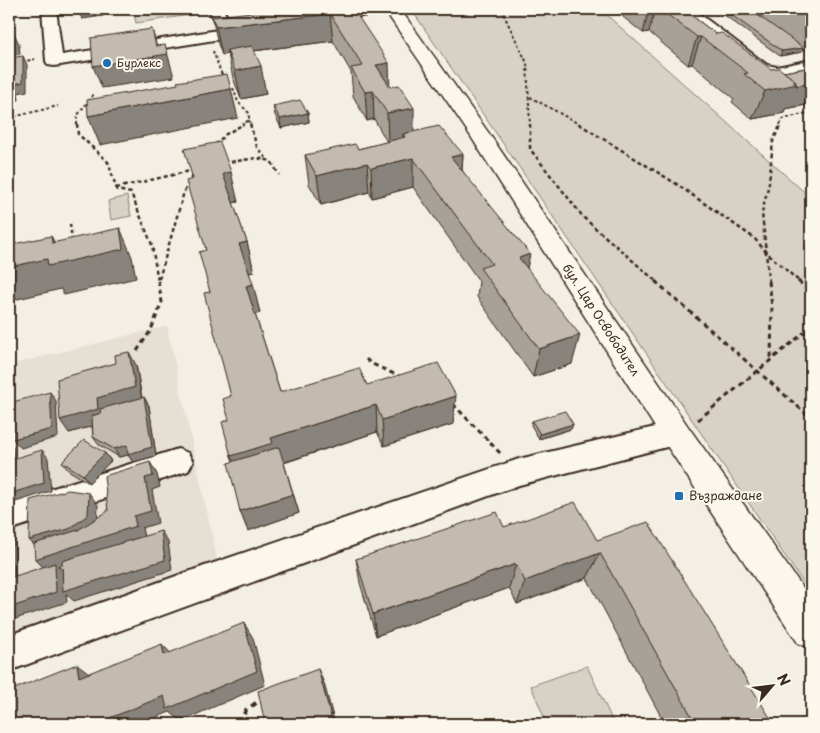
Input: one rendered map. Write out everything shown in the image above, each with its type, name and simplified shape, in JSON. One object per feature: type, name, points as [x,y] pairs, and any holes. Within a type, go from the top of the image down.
[{"type":"main road","name":"бул. Цар Освободител","points":[[392,9],[478,132],[676,434],[718,491],[811,630]]},
{"type":"lane","points":[[49,9],[54,60],[265,27]]},
{"type":"lane","points":[[216,9],[227,33]]},
{"type":"lane","points":[[303,21],[379,9]]},
{"type":"lane","points":[[684,9],[765,71],[777,72],[811,65]]},
{"type":"lane","points":[[9,653],[519,472],[676,434]]},
{"type":"lane","points":[[9,516],[178,462]]},
{"type":"path","points":[[501,9],[527,63],[530,97],[530,149],[584,218],[811,418]]},
{"type":"path","points":[[208,36],[224,81]]},
{"type":"path","points":[[18,63],[53,56]]},
{"type":"path","points":[[233,88],[238,102],[249,113],[249,120],[257,146],[267,159],[274,164],[279,175]]},
{"type":"path","points":[[94,94],[77,116],[78,134],[108,162],[117,190],[131,193],[152,245],[162,302],[151,330],[137,351]]},
{"type":"path","points":[[530,97],[568,117],[674,183],[754,238],[768,254],[811,292]]},
{"type":"path","points":[[9,118],[58,106]]},
{"type":"path","points":[[771,360],[772,307],[768,254],[762,213],[769,183],[775,135],[782,118],[811,112]]},
{"type":"path","points":[[214,146],[224,136],[249,120]]},
{"type":"path","points":[[221,164],[257,158],[267,159]]},
{"type":"path","points":[[116,188],[196,170],[184,192],[158,282]]},
{"type":"path","points":[[70,224],[72,244]]},
{"type":"path","points":[[676,434],[702,417],[811,327]]},
{"type":"path","points":[[366,359],[378,367],[408,380]]},
{"type":"path","points":[[449,399],[519,472]]},
{"type":"path","points":[[239,724],[246,710],[269,694]]},
{"type":"shaded area","points":[[133,9],[188,9],[190,15],[136,23]]},
{"type":"shaded area","points":[[411,9],[600,9],[811,198],[811,594]]},
{"type":"shaded area","points":[[127,196],[131,216],[111,220],[108,201]]},
{"type":"shaded area","points":[[167,326],[219,568],[9,647],[9,365]]},
{"type":"shaded area","points":[[587,666],[614,724],[547,724],[531,686]]},
{"type":"building","points":[[274,9],[327,9],[330,14],[216,27],[212,17]]},
{"type":"building","points":[[353,9],[389,63],[376,65],[390,87],[399,85],[414,108],[387,113],[373,91],[365,92],[351,68],[363,66],[329,12]]},
{"type":"building","points":[[660,9],[683,9],[716,34],[722,33],[771,69],[779,68],[796,81],[793,82],[797,84],[765,91],[744,74],[748,73]]},
{"type":"building","points":[[723,9],[749,9],[804,48],[782,51]]},
{"type":"building","points":[[796,9],[811,9],[811,19]]},
{"type":"building","points":[[152,29],[156,46],[165,45],[168,54],[93,66],[91,38]]},
{"type":"building","points":[[252,46],[261,66],[235,71],[227,50]]},
{"type":"building","points":[[23,56],[23,82],[14,84],[14,90],[9,91],[9,58]]},
{"type":"building","points":[[811,67],[811,83],[796,86],[796,81],[784,72]]},
{"type":"building","points":[[227,74],[231,89],[88,116],[87,100]]},
{"type":"building","points":[[300,100],[308,113],[280,119],[273,106]]},
{"type":"building","points":[[439,126],[463,154],[451,157],[530,254],[519,258],[580,335],[539,349],[480,268],[492,264],[413,158],[371,168],[367,163],[317,176],[305,155],[355,144],[358,149],[405,137],[403,134]]},
{"type":"building","points":[[220,142],[231,172],[223,174],[247,242],[239,244],[253,284],[246,286],[280,392],[359,368],[367,385],[438,363],[456,396],[382,420],[376,405],[271,438],[273,443],[231,456],[222,422],[229,420],[223,399],[231,396],[204,293],[210,292],[199,252],[206,250],[186,181],[193,179],[184,149]]},
{"type":"building","points":[[120,228],[123,249],[48,266],[47,259],[9,267],[9,245],[51,236],[52,243]]},
{"type":"building","points":[[129,352],[135,387],[97,398],[98,409],[60,420],[57,379],[116,363],[115,355]]},
{"type":"building","points":[[50,392],[52,429],[13,439],[13,427],[9,428],[9,403]]},
{"type":"building","points":[[144,397],[152,447],[128,454],[127,445],[114,449],[93,437],[92,416],[101,413],[100,409]]},
{"type":"building","points":[[565,411],[573,424],[540,434],[532,421]]},
{"type":"building","points":[[84,440],[105,453],[83,475],[62,462]]},
{"type":"building","points":[[279,447],[293,494],[240,511],[228,463]]},
{"type":"building","points":[[42,450],[44,483],[9,494],[9,460]]},
{"type":"building","points":[[150,462],[153,476],[145,478],[151,511],[134,516],[136,526],[35,559],[34,544],[78,530],[108,511],[104,476]]},
{"type":"building","points":[[68,490],[89,493],[88,515],[69,529],[29,540],[30,500]]},
{"type":"building","points":[[575,502],[597,540],[648,522],[774,724],[696,724],[600,553],[525,581],[516,564],[373,614],[356,559],[497,512],[504,527]]},
{"type":"building","points":[[161,531],[165,560],[63,591],[62,561]]},
{"type":"building","points":[[55,563],[56,592],[9,608],[9,578]]},
{"type":"building","points":[[244,623],[257,671],[167,709],[164,696],[95,724],[79,724],[79,721],[71,724],[9,724],[9,691],[77,664],[79,677],[162,644],[164,655]]},
{"type":"building","points":[[318,669],[333,724],[265,724],[258,691]]},
{"type":"place","name":"Бурлекс","points":[[107,63]]},
{"type":"place","name":"Възраждане","points":[[679,496]]}]
